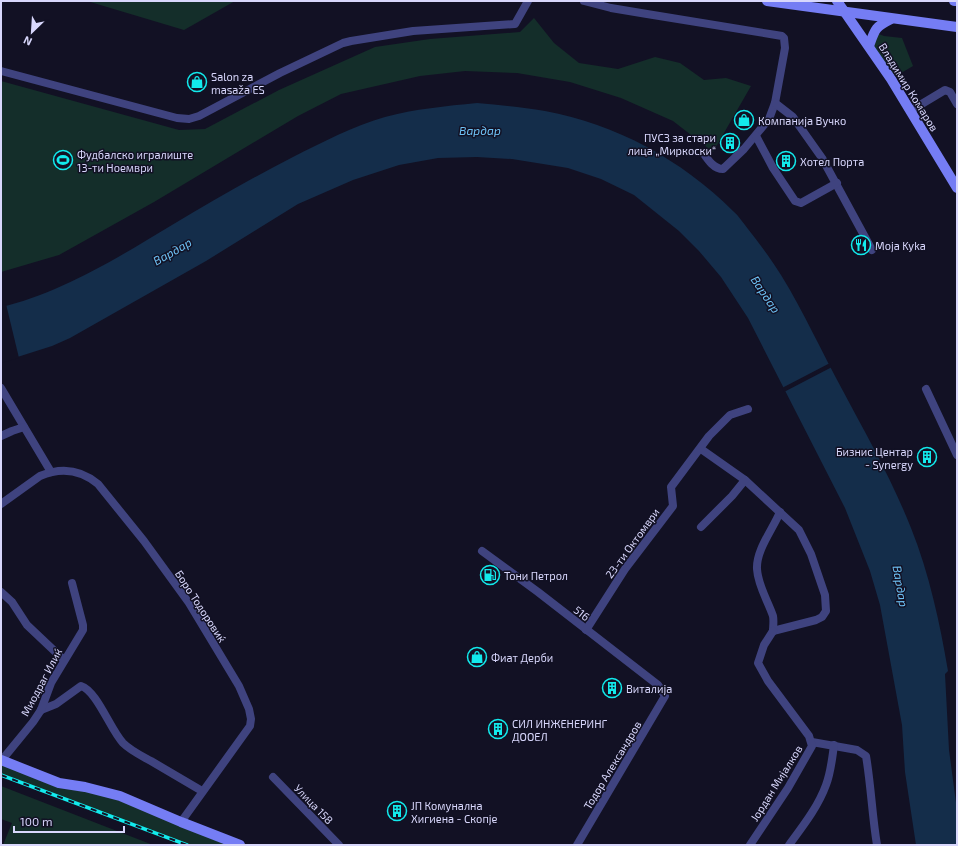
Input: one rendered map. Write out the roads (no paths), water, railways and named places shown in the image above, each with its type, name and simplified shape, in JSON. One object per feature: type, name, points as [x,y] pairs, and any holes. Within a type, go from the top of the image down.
[{"type":"street","points":[[1,70],[177,118],[189,119],[199,116],[280,73],[343,43],[358,39],[413,31],[515,24],[528,1]]},
{"type":"street","points":[[584,1],[611,8],[782,36],[786,40],[775,103],[770,119],[744,149],[723,169],[716,168],[708,161],[704,154]]},
{"type":"street","points":[[767,1],[957,27]]},
{"type":"street","name":"Владимир Комаров","points":[[837,1],[869,46],[956,183]]},
{"type":"street","points":[[869,46],[874,31],[879,25],[891,19]]},
{"type":"street","points":[[910,111],[945,90],[950,92],[957,104]]},
{"type":"street","points":[[775,103],[793,117],[822,158],[872,250]]},
{"type":"street","points":[[756,136],[776,172],[795,201],[798,203],[801,203],[836,183]]},
{"type":"street","points":[[1,388],[50,472],[40,476],[1,504]]},
{"type":"street","points":[[926,389],[957,455]]},
{"type":"street","name":"23-ти Октомври","points":[[586,630],[625,569],[673,506],[671,488],[701,449],[709,436],[730,415],[748,409]]},
{"type":"street","points":[[1,436],[24,427]]},
{"type":"street","points":[[701,449],[746,480],[780,512],[799,530],[811,554],[825,595],[826,611],[822,617],[816,620],[773,632],[773,618],[761,586],[757,569],[758,560],[766,538],[776,522],[780,512]]},
{"type":"street","name":"Боро Тодоровиќ","points":[[50,472],[70,470],[81,473],[91,478],[98,484],[144,540],[189,603],[241,692],[249,709],[251,719],[250,726],[181,822]]},
{"type":"street","points":[[700,527],[746,480]]},
{"type":"street","name":"516","points":[[482,551],[658,685],[665,696]]},
{"type":"street","name":"Миодраг Илиќ","points":[[1,760],[33,722],[41,710],[51,683],[83,630],[72,583]]},
{"type":"street","points":[[1,592],[12,602],[27,625],[64,660]]},
{"type":"street","name":"Јордан Мијалков","points":[[750,845],[812,749],[812,742],[809,736],[768,680],[758,663],[764,645],[773,632]]},
{"type":"street","points":[[41,710],[56,704],[80,686],[84,688],[96,699],[105,717],[117,735],[129,748],[202,791]]},
{"type":"street","name":"Тодор Александров","points":[[577,845],[665,696]]},
{"type":"street","points":[[812,742],[857,750],[866,756],[877,845]]},
{"type":"street","points":[[789,845],[817,805],[826,784],[832,764],[834,745]]},
{"type":"street","points":[[1,760],[59,783],[85,787],[120,796],[240,845]]},
{"type":"street","name":"Улица 158","points":[[273,777],[339,845]]},
{"type":"water","name":"Вардар","points":[[477,103],[545,111],[571,117],[622,135],[670,160],[713,193],[739,217],[777,269],[797,303],[887,475],[904,510],[929,580],[938,617],[948,671],[945,674],[949,750],[957,810],[957,845],[916,845],[905,772],[902,725],[880,605],[870,571],[845,508],[748,318],[721,277],[699,251],[679,231],[634,195],[601,179],[568,168],[512,159],[477,157],[438,158],[399,165],[353,180],[298,204],[206,261],[70,338],[52,346],[8,360],[1,307],[45,293],[89,273],[247,181],[327,140],[350,130],[396,114],[431,108]]},
{"type":"railway","points":[[1,775],[187,845]]},
{"type":"place","name":"Salon za masaža ES","points":[[197,82]]},
{"type":"place","name":"Компанија Вучко","points":[[744,120]]},
{"type":"place","name":"ПУСЗ за стари лица „Миркоски“","points":[[730,143]]},
{"type":"place","name":"Фудбалско игралиште 13-ти Ноември","points":[[63,160]]},
{"type":"place","name":"Хотел Порта","points":[[786,161]]},
{"type":"place","name":"Moja Kyka","points":[[861,245]]},
{"type":"place","name":"Бизнис Центар - Synergy","points":[[927,457]]},
{"type":"place","name":"Тони Петрол","points":[[490,575]]},
{"type":"place","name":"Фиат Дерби","points":[[477,657]]},
{"type":"place","name":"Виталија","points":[[612,688]]},
{"type":"place","name":"СИЛ ИНЖЕНЕРИНГ ДООЕЛ","points":[[498,729]]},
{"type":"place","name":"ЈП Комунална Хигиена - Скопје","points":[[397,811]]}]
